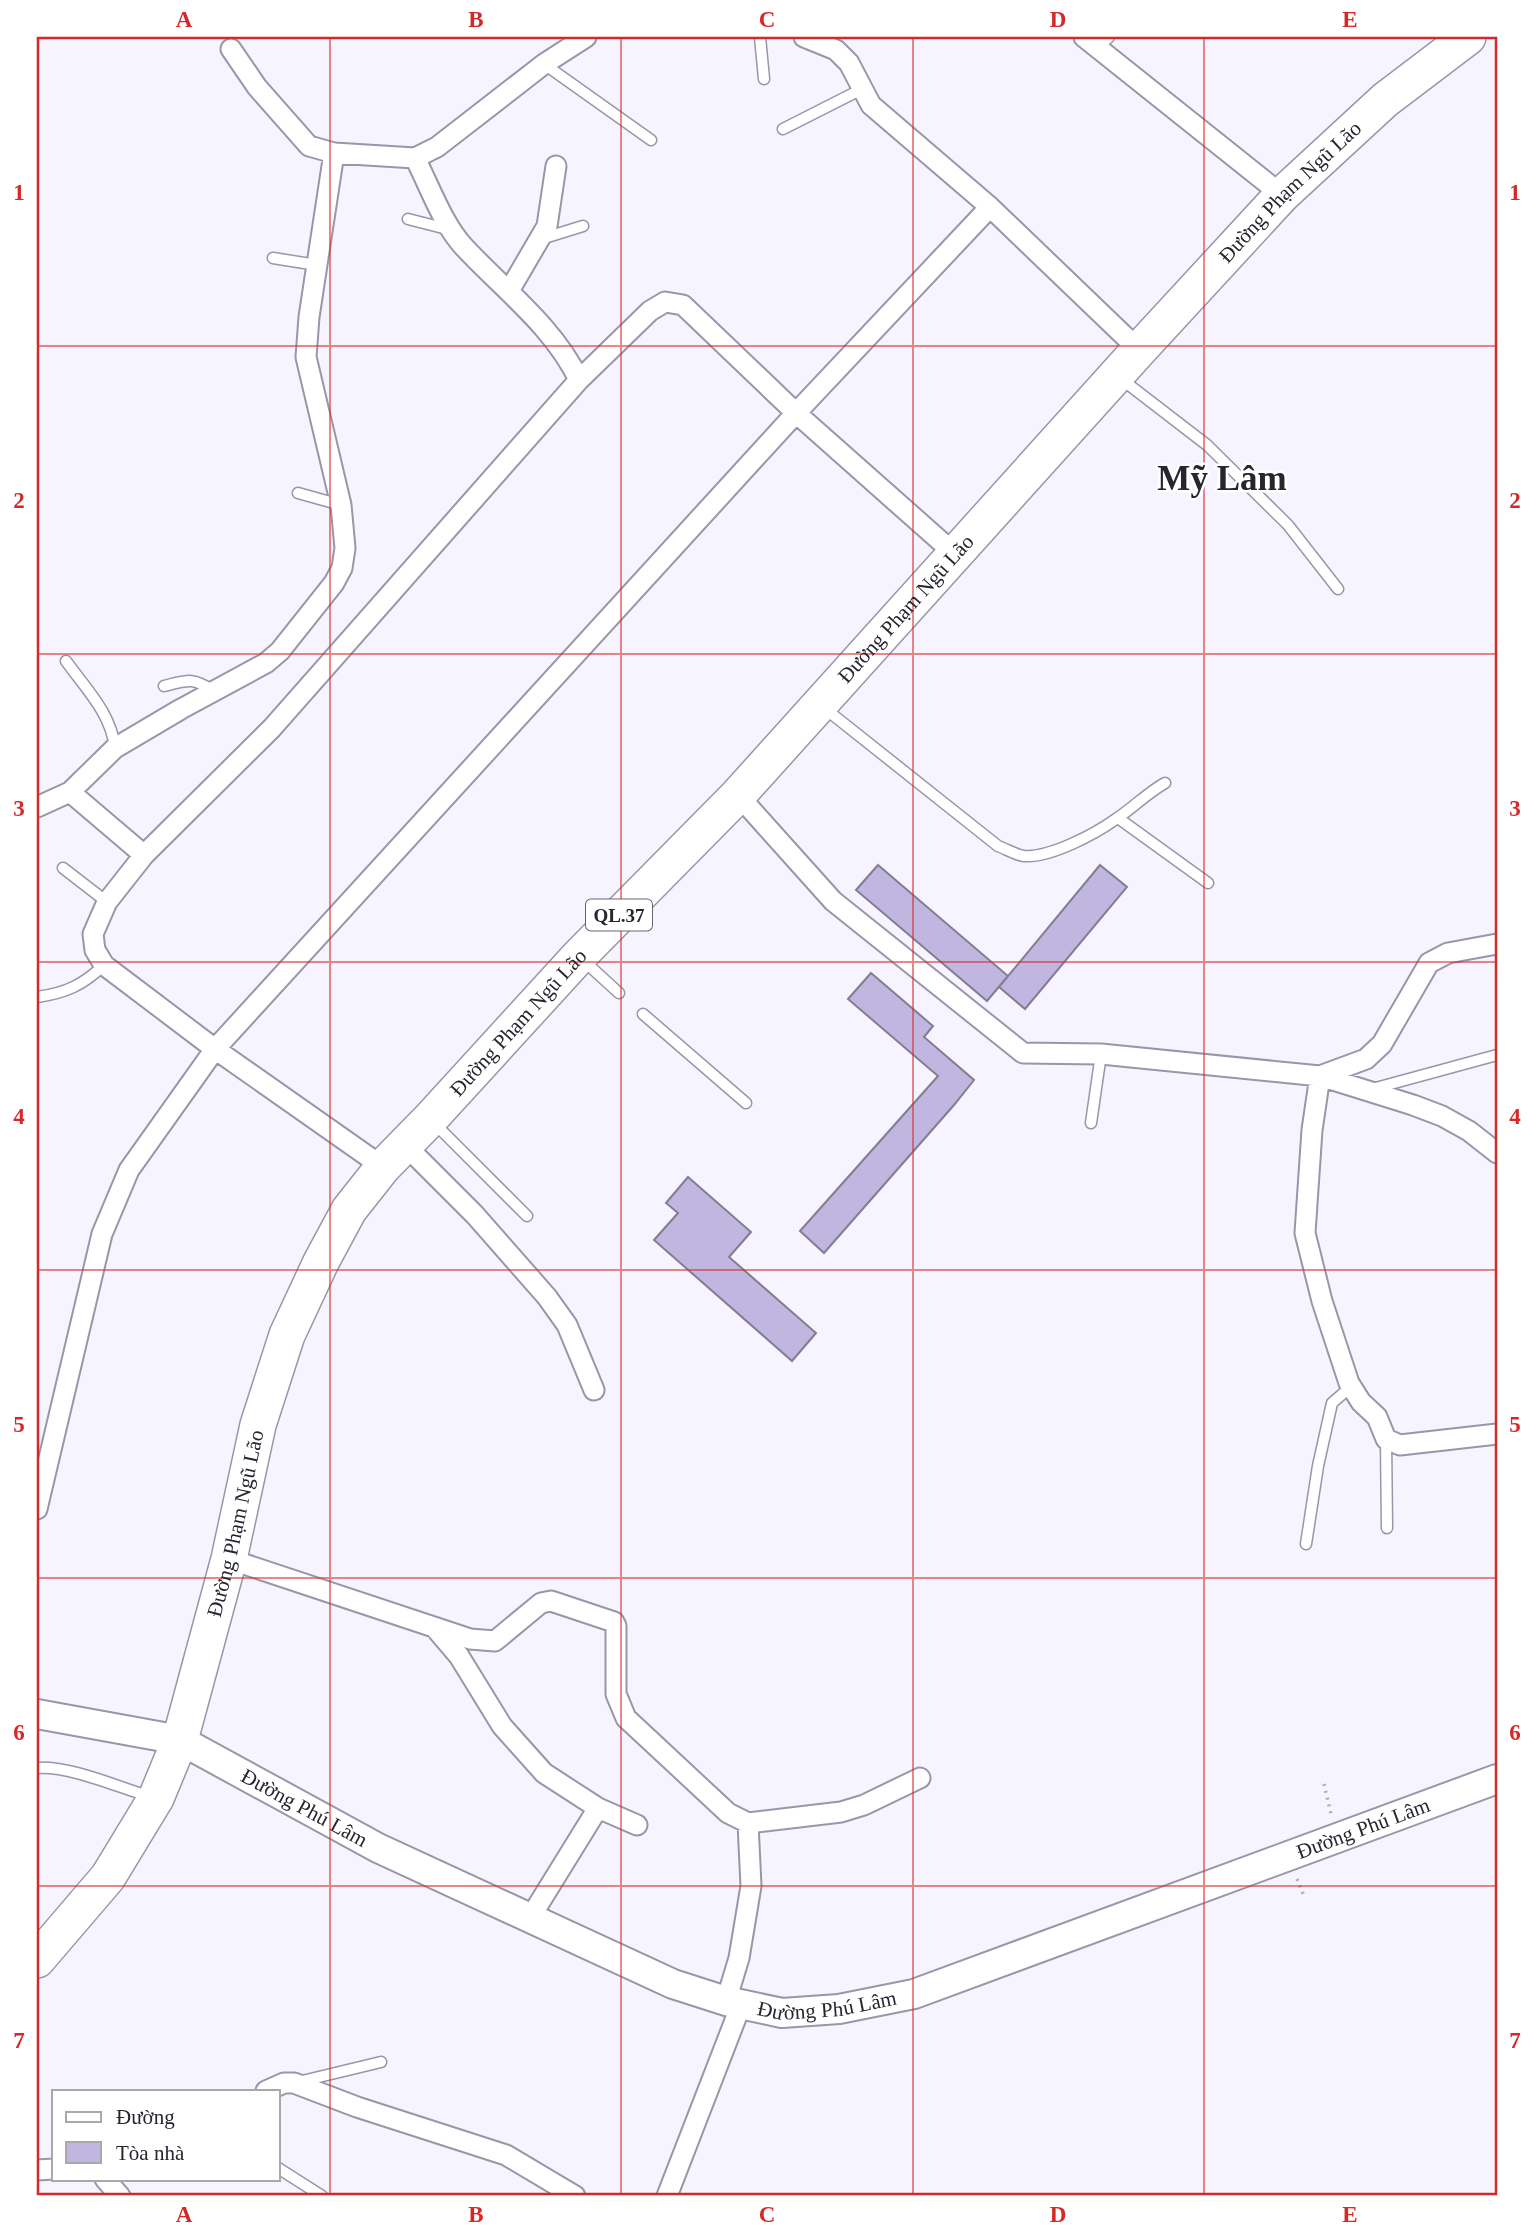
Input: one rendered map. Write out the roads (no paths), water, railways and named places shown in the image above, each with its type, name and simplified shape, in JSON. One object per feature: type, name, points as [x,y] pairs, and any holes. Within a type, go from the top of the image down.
[{"type":"highway","name":"Đường Phạm Ngũ Lão","points":[[37,1960],[108,1877],[156,1798],[180,1740],[229,1559],[258,1425],[287,1335],[349,1210],[394,1156],[579,956],[738,795],[1282,195],[1385,100],[1468,37]]},
{"type":"main road","name":"Đường Phú Lâm","points":[[37,1714],[180,1740],[378,1848],[673,1984],[734,2003],[782,2013],[839,2010],[914,1994],[1497,1779]]},
{"type":"street","points":[[231,49],[257,87],[302,141],[316,150],[415,158],[437,147],[544,64],[586,37]]},
{"type":"street","points":[[804,37],[836,50],[849,63],[862,89],[877,110],[990,207],[1128,363]]},
{"type":"street","points":[[1097,40],[1282,195]]},
{"type":"street","points":[[37,807],[70,792],[115,748],[267,663],[334,583],[341,568],[345,548],[341,505],[306,357],[309,317],[334,153]]},
{"type":"street","points":[[415,158],[451,230],[569,358],[579,380]]},
{"type":"street","points":[[509,291],[547,226],[556,166]]},
{"type":"street","points":[[37,1509],[102,1234],[129,1170],[215,1049],[796,413],[990,207]]},
{"type":"street","points":[[594,1390],[567,1325],[547,1297],[475,1215],[394,1156],[215,1049],[104,965],[94,950],[93,934],[107,902],[144,855],[272,728],[579,380],[650,311],[665,302],[682,305],[796,413],[955,554]]},
{"type":"street","points":[[70,792],[144,855]]},
{"type":"street","points":[[738,795],[833,901],[1023,1053],[1101,1054],[1320,1076],[1442,1116],[1469,1131],[1497,1153]]},
{"type":"street","points":[[1320,1076],[1366,1059],[1382,1044],[1430,963],[1448,953],[1497,944]]},
{"type":"street","points":[[1320,1076],[1312,1130],[1305,1233],[1322,1301],[1349,1383],[1377,1417],[1386,1439],[1400,1446],[1497,1434]]},
{"type":"street","points":[[229,1559],[470,1640],[495,1641],[541,1603],[551,1601],[614,1622],[617,1626],[616,1694],[626,1718],[728,1813],[748,1823],[841,1812],[864,1805],[920,1778]]},
{"type":"street","points":[[436,1629],[459,1656],[502,1726],[544,1773],[598,1808],[637,1825]]},
{"type":"street","points":[[530,1918],[598,1808]]},
{"type":"street","points":[[667,2196],[734,2003],[751,1886],[748,1823]]},
{"type":"street","points":[[268,2090],[284,2083],[294,2083],[357,2107],[506,2155],[575,2196]]},
{"type":"street","points":[[106,2180],[120,2196]]},
{"type":"lane","points":[[760,37],[764,79]]},
{"type":"lane","points":[[544,64],[651,140]]},
{"type":"lane","points":[[783,129],[862,89]]},
{"type":"lane","points":[[408,219],[451,230]]},
{"type":"lane","points":[[540,239],[583,226]]},
{"type":"lane","points":[[273,258],[317,265]]},
{"type":"lane","points":[[1128,363],[1288,525],[1338,589]]},
{"type":"lane","points":[[298,493],[341,505]]},
{"type":"lane","points":[[66,661],[104,711],[115,748]]},
{"type":"lane","points":[[163,686],[197,680],[215,691]]},
{"type":"lane","points":[[818,704],[998,846],[1024,856],[1052,851],[1097,831],[1165,783]]},
{"type":"lane","points":[[1118,818],[1208,883]]},
{"type":"lane","points":[[63,868],[107,902]]},
{"type":"lane","points":[[579,956],[619,993]]},
{"type":"lane","points":[[37,997],[63,992],[86,982],[104,965]]},
{"type":"lane","points":[[643,1014],[746,1102]]},
{"type":"lane","points":[[1091,1123],[1101,1054]]},
{"type":"lane","points":[[1365,1091],[1497,1055]]},
{"type":"lane","points":[[430,1119],[527,1216]]},
{"type":"lane","points":[[1306,1544],[1318,1466],[1332,1403],[1346,1391],[1354,1391]]},
{"type":"lane","points":[[1386,1439],[1387,1528]]},
{"type":"lane","points":[[37,1769],[67,1771],[156,1798]]},
{"type":"lane","points":[[294,2083],[381,2062]]},
{"type":"lane","points":[[280,2169],[322,2196]]},
{"type":"district","name":"Mỹ Lâm","points":[[1222,478]]}]
